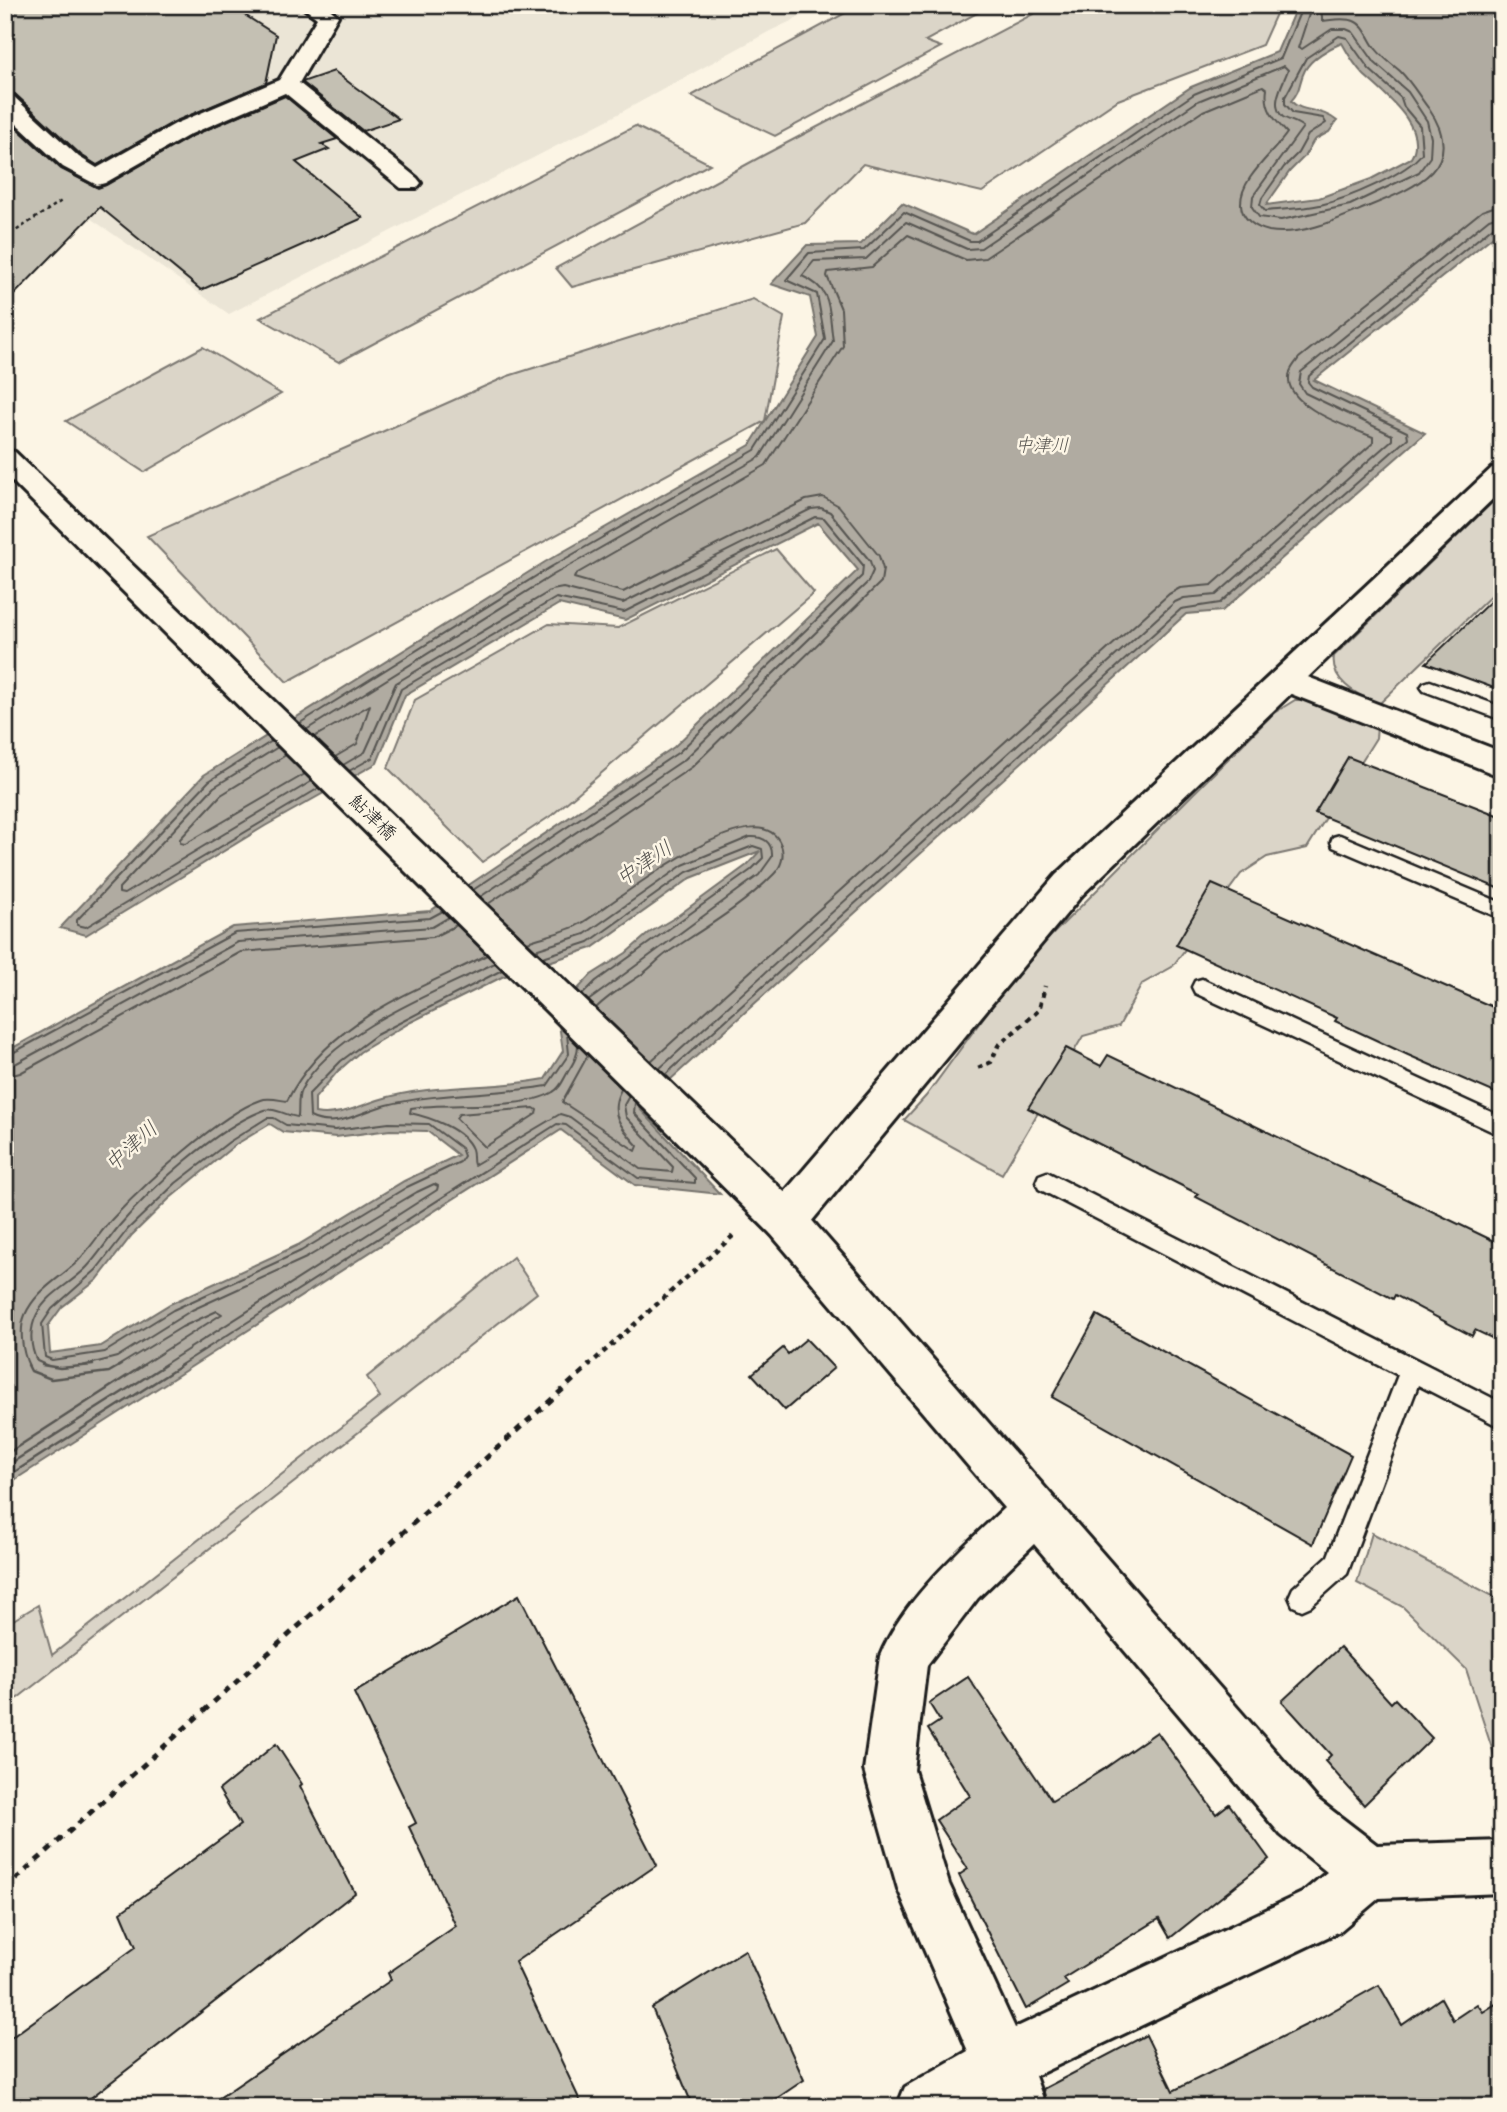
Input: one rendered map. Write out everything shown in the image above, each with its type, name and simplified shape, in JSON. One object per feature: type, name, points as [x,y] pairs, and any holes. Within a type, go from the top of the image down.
[{"type":"street","points":[[5,101],[71,162],[97,178],[183,129],[287,84],[328,16],[310,5]]},
{"type":"street","points":[[287,84],[409,183]]},
{"type":"street","name":"鮎津橋","points":[[5,458],[786,1221],[1299,1817],[1369,1872]]},
{"type":"street","points":[[786,1221],[1069,885],[1502,474]]},
{"type":"street","points":[[1287,680],[1502,765]]},
{"type":"street","points":[[1010,2085],[924,1889],[889,1770],[904,1656],[961,1581],[1034,1512]]},
{"type":"street","points":[[925,2107],[1010,2085],[1321,1912],[1369,1872],[1502,1867]]},
{"type":"lane","points":[[1430,687],[1502,714]]},
{"type":"lane","points":[[1340,842],[1502,911]]},
{"type":"lane","points":[[1202,987],[1502,1127]]},
{"type":"lane","points":[[1047,1182],[1502,1416]]},
{"type":"lane","points":[[1302,1597],[1338,1565],[1412,1370]]},
{"type":"path","points":[[5,238],[97,178]]},
{"type":"path","points":[[975,1070],[991,1062],[998,1046],[1039,1010],[1046,984]]},
{"type":"path","points":[[5,1889],[738,1232],[786,1221]]},
{"type":"shaded area","points":[[5,5],[825,5],[770,31],[607,120],[229,314],[74,207],[75,196],[109,176],[105,159],[84,154],[5,86]]},
{"type":"shaded area","points":[[860,5],[960,5],[979,12],[925,41],[941,47],[775,136],[691,96]]},
{"type":"shaded area","points":[[1050,5],[1280,5],[1262,45],[1118,100],[982,192],[863,164],[805,223],[572,287],[556,268],[764,155]]},
{"type":"shaded area","points":[[635,126],[710,164],[339,362],[260,318]]},
{"type":"shaded area","points":[[753,299],[784,317],[765,421],[287,682],[147,536],[508,376]]},
{"type":"shaded area","points":[[203,347],[281,394],[144,472],[66,421]]},
{"type":"shaded area","points":[[1502,493],[1502,585],[1378,705],[1347,686],[1337,673],[1334,656]]},
{"type":"shaded area","points":[[776,549],[814,593],[552,815],[482,862],[388,768],[415,700],[549,624],[618,628]]},
{"type":"shaded area","points":[[1295,700],[1322,700],[1377,727],[1376,738],[1307,848],[1267,857],[1241,874],[1172,967],[1142,984],[1119,1026],[1083,1036],[1002,1174],[904,1120],[926,1096],[1021,966],[1274,713]]},
{"type":"shaded area","points":[[513,1257],[537,1293],[5,1708],[5,1625],[38,1605],[52,1655],[380,1397],[367,1377]]},
{"type":"shaded area","points":[[1372,1533],[1493,1596],[1502,1607],[1502,1779],[1466,1669],[1403,1607],[1357,1583]]},
{"type":"water","name":"中津川","points":[[1297,5],[1502,5],[1502,229],[1314,380],[1425,433],[1222,611],[1186,614],[639,1108],[720,1194],[635,1185],[561,1130],[5,1486],[5,1052],[233,927],[430,911],[674,747],[858,570],[818,523],[625,620],[559,604],[405,695],[377,763],[265,826],[86,935],[60,928],[204,775],[545,562],[750,445],[818,337],[810,297],[771,284],[807,245],[861,244],[902,203],[973,234],[1191,87],[1277,52]],"holes":[[[1342,43],[1361,71],[1392,101],[1409,123],[1415,146],[1411,158],[1371,179],[1319,198],[1266,205],[1314,140],[1329,132],[1337,121],[1291,101],[1312,61]],[[760,851],[747,865],[676,917],[649,933],[626,953],[591,975],[557,1011],[563,1051],[545,1079],[419,1091],[339,1112],[315,1113],[315,1098],[337,1072],[360,1052],[411,1022],[502,977],[592,948],[691,878]],[[270,1124],[283,1132],[336,1137],[390,1130],[427,1131],[458,1155],[404,1181],[298,1245],[170,1304],[101,1346],[50,1353],[48,1326],[62,1307],[97,1280],[132,1235],[169,1199],[235,1145]]]},
{"type":"building","points":[[5,5],[229,5],[276,35],[266,83],[174,122],[97,165],[81,155],[15,94],[5,92]]},
{"type":"building","points":[[334,71],[399,119],[363,131],[302,82]]},
{"type":"building","points":[[285,96],[337,139],[321,144],[329,149],[296,162],[363,218],[201,290],[100,207],[5,304],[5,117],[61,169],[98,188],[192,136]]},
{"type":"building","points":[[1502,590],[1502,691],[1426,663]]},
{"type":"building","points":[[1348,757],[1502,817],[1502,890],[1315,813]]},
{"type":"building","points":[[1212,884],[1502,1011],[1502,1096],[1408,1055],[1335,1021],[1337,1018],[1176,945]]},
{"type":"building","points":[[1066,1048],[1101,1066],[1108,1055],[1502,1245],[1502,1343],[1475,1330],[1472,1336],[1395,1295],[1393,1299],[1196,1197],[1198,1194],[1028,1108]]},
{"type":"building","points":[[1097,1315],[1351,1455],[1313,1544],[1052,1397]]},
{"type":"building","points":[[806,1339],[834,1368],[785,1410],[752,1374],[783,1348],[788,1354]]},
{"type":"building","points":[[519,1595],[657,1865],[515,1962],[583,2107],[206,2107],[391,1980],[388,1973],[456,1926],[409,1827],[416,1823],[354,1693]]},
{"type":"building","points":[[1340,1647],[1391,1703],[1395,1699],[1432,1738],[1364,1805],[1325,1761],[1331,1755],[1282,1701]]},
{"type":"building","points":[[968,1677],[1052,1801],[1157,1732],[1216,1814],[1229,1804],[1269,1859],[1170,1938],[1159,1919],[1064,1978],[1068,1984],[1026,2009],[959,1875],[968,1869],[936,1820],[970,1796],[928,1729],[940,1721],[929,1703]]},
{"type":"building","points":[[276,1744],[302,1784],[300,1786],[355,1893],[79,2107],[5,2107],[5,2042],[136,1947],[121,1912],[240,1825],[219,1790]]},
{"type":"building","points":[[745,1950],[804,2080],[764,2107],[693,2107],[652,2008]]},
{"type":"building","points":[[1379,1985],[1402,2025],[1441,1998],[1453,2020],[1477,2004],[1483,2012],[1502,2000],[1502,2107],[1048,2107],[1043,2089],[1146,2035],[1173,2091],[1318,2019]]}]
